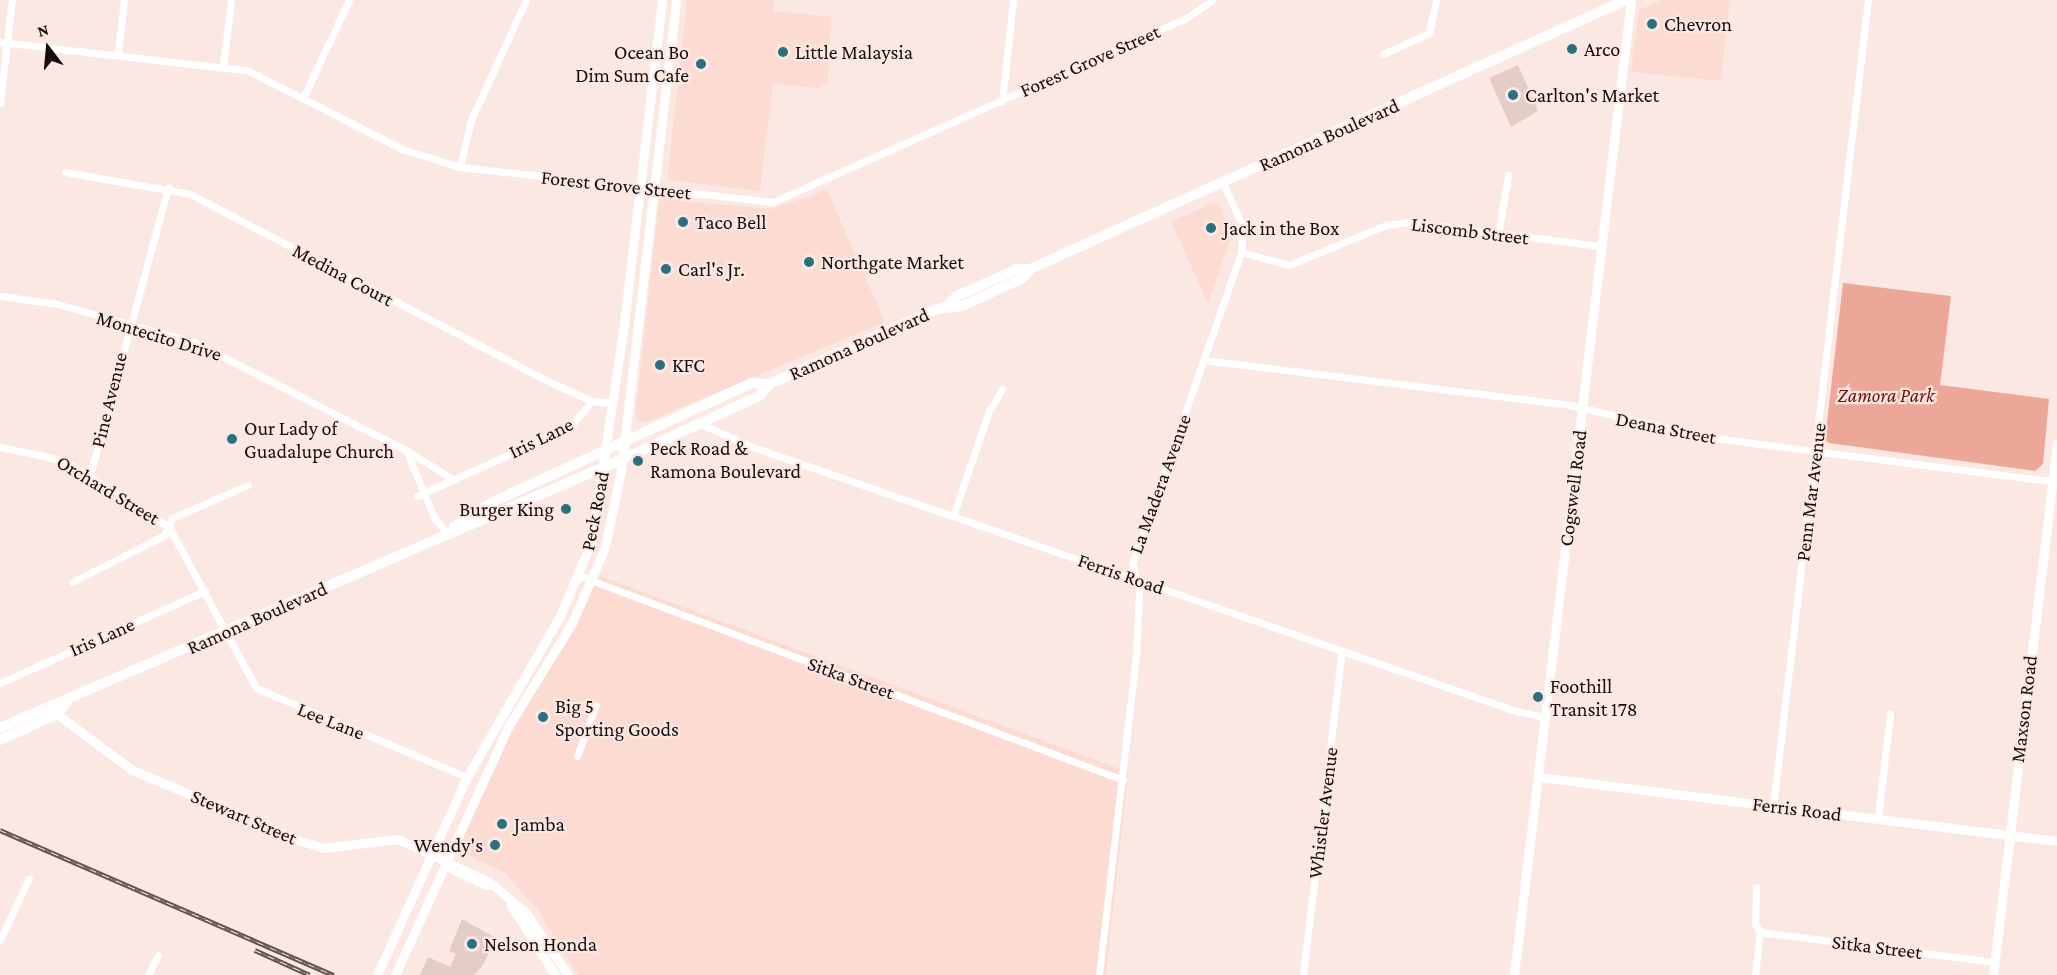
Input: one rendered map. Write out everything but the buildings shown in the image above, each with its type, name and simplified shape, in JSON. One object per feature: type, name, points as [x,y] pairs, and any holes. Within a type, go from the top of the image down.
[{"type":"main road","name":"Ramona Boulevard","points":[[0,728],[53,703],[67,702],[446,532],[701,424],[759,396],[770,384],[947,306],[957,296],[1017,269],[1030,269],[1629,0]]},
{"type":"main road","name":"Ramona Boulevard","points":[[446,532],[479,509],[752,383],[770,384]]},
{"type":"main road","name":"Ramona Boulevard","points":[[0,740],[57,714],[67,702]]},
{"type":"street","points":[[0,103],[3,42],[12,0]]},
{"type":"street","points":[[118,52],[124,0]]},
{"type":"street","points":[[223,66],[231,0]]},
{"type":"street","points":[[304,96],[349,0]]},
{"type":"street","points":[[460,167],[471,120],[526,0]]},
{"type":"street","name":"Peck Road","points":[[377,975],[466,777],[580,576],[599,507],[624,321],[662,0]]},
{"type":"street","name":"Peck Road","points":[[395,975],[508,728],[592,581],[614,510],[623,458],[623,442],[676,0]]},
{"type":"street","points":[[1002,101],[1013,0]]},
{"type":"street","name":"Forest Grove Street","points":[[3,42],[118,52],[249,71],[304,96],[402,149],[460,167],[773,202],[1188,16],[1212,0]]},
{"type":"street","points":[[1383,54],[1429,33],[1436,0]]},
{"type":"street","name":"Cogswell Road","points":[[1514,975],[1583,409],[1629,0]]},
{"type":"street","name":"Penn Mar Avenue","points":[[1773,806],[1817,452],[1868,0]]},
{"type":"street","points":[[657,44],[671,45]]},
{"type":"street","name":"Medina Court","points":[[65,172],[168,187],[190,194],[591,401],[613,403]]},
{"type":"street","points":[[1498,235],[1508,175]]},
{"type":"street","name":"La Madera Avenue","points":[[1099,975],[1136,657],[1139,590],[1134,579],[1132,564],[1241,252],[1243,227],[1223,183]]},
{"type":"street","name":"Pine Avenue","points":[[90,475],[128,326],[168,187]]},
{"type":"street","name":"Liscomb Street","points":[[1241,252],[1263,262],[1289,265],[1386,225],[1408,222],[1601,246]]},
{"type":"street","name":"Montecito Drive","points":[[0,296],[57,304],[223,354],[406,450],[454,480]]},
{"type":"street","points":[[624,321],[637,323]]},
{"type":"street","name":"Deana Street","points":[[1204,360],[1583,409],[1670,431],[2054,482]]},
{"type":"street","points":[[952,516],[988,411],[1002,390]]},
{"type":"street","name":"Iris Lane","points":[[420,494],[570,427],[591,401]]},
{"type":"street","name":"Ferris Road","points":[[701,424],[715,433],[952,516],[1545,717]]},
{"type":"street","name":"Maxson Road","points":[[1993,975],[2057,444]]},
{"type":"street","name":"Orchard Street","points":[[0,447],[45,453],[90,475],[169,527],[205,591],[224,633]]},
{"type":"street","points":[[406,450],[420,494],[446,532]]},
{"type":"street","points":[[72,582],[165,535],[172,518],[248,485]]},
{"type":"street","name":"Sitka Street","points":[[580,576],[1122,780]]},
{"type":"street","name":"Iris Lane","points":[[0,683],[205,591]]},
{"type":"street","name":"Lee Lane","points":[[224,633],[256,688],[466,777]]},
{"type":"street","name":"Whistler Avenue","points":[[1303,975],[1342,650]]},
{"type":"street","points":[[577,756],[596,705]]},
{"type":"street","name":"Stewart Street","points":[[57,714],[132,770],[301,841],[324,848],[398,839],[447,863],[510,896],[568,975]]},
{"type":"street","points":[[1878,818],[1890,714]]},
{"type":"street","name":"Ferris Road","points":[[1538,777],[2057,841]]},
{"type":"street","name":"Stewart Street","points":[[447,863],[489,887],[516,910],[555,975]]},
{"type":"street","points":[[0,940],[29,878]]},
{"type":"street","points":[[1755,975],[1760,932],[1755,924],[1756,887]]},
{"type":"street","name":"Sitka Street","points":[[1760,932],[1994,962]]},
{"type":"street","points":[[148,975],[158,955]]},
{"type":"shaded area","points":[[687,0],[774,0],[774,11],[831,17],[828,80],[820,88],[773,84],[760,191],[667,180]]},
{"type":"shaded area","points":[[1662,0],[1730,0],[1721,81],[1631,72],[1639,10]]},
{"type":"shaded area","points":[[827,190],[885,322],[644,423],[635,419],[659,199],[772,209]]},
{"type":"shaded area","points":[[1213,203],[1221,206],[1230,241],[1208,303],[1171,222]]},
{"type":"shaded area","points":[[600,576],[1128,772],[1106,975],[578,975],[537,909],[505,873],[457,850],[501,746]]},
{"type":"green space","name":"Zamora Park","points":[[1843,283],[1951,296],[1940,385],[2049,399],[2043,464],[2035,471],[1829,443],[1825,440]]},
{"type":"railway","points":[[0,830],[334,975]]},
{"type":"railway","points":[[255,950],[310,975]]},
{"type":"place","name":"Chevron","points":[[1652,24]]},
{"type":"place","name":"Arco","points":[[1572,49]]},
{"type":"place","name":"Little Malaysia","points":[[783,52]]},
{"type":"place","name":"Ocean Bo Dim Sum Cafe","points":[[701,64]]},
{"type":"place","name":"Carlton's Market","points":[[1513,95]]},
{"type":"place","name":"Taco Bell","points":[[683,222]]},
{"type":"place","name":"Jack in the Box","points":[[1211,228]]},
{"type":"place","name":"Northgate Market","points":[[809,262]]},
{"type":"place","name":"Carl's Jr.","points":[[666,269]]},
{"type":"place","name":"KFC","points":[[660,365]]},
{"type":"place","name":"Our Lady of Guadalupe Church","points":[[232,439]]},
{"type":"place","name":"Peck Road & Ramona Boulevard","points":[[638,461]]},
{"type":"place","name":"Burger King","points":[[566,509]]},
{"type":"place","name":"Foothill Transit 178","points":[[1538,697]]},
{"type":"place","name":"Big 5 Sporting Goods","points":[[543,717]]},
{"type":"place","name":"Jamba","points":[[502,824]]},
{"type":"place","name":"Wendy's","points":[[495,845]]},
{"type":"place","name":"Nelson Honda","points":[[472,944]]}]
